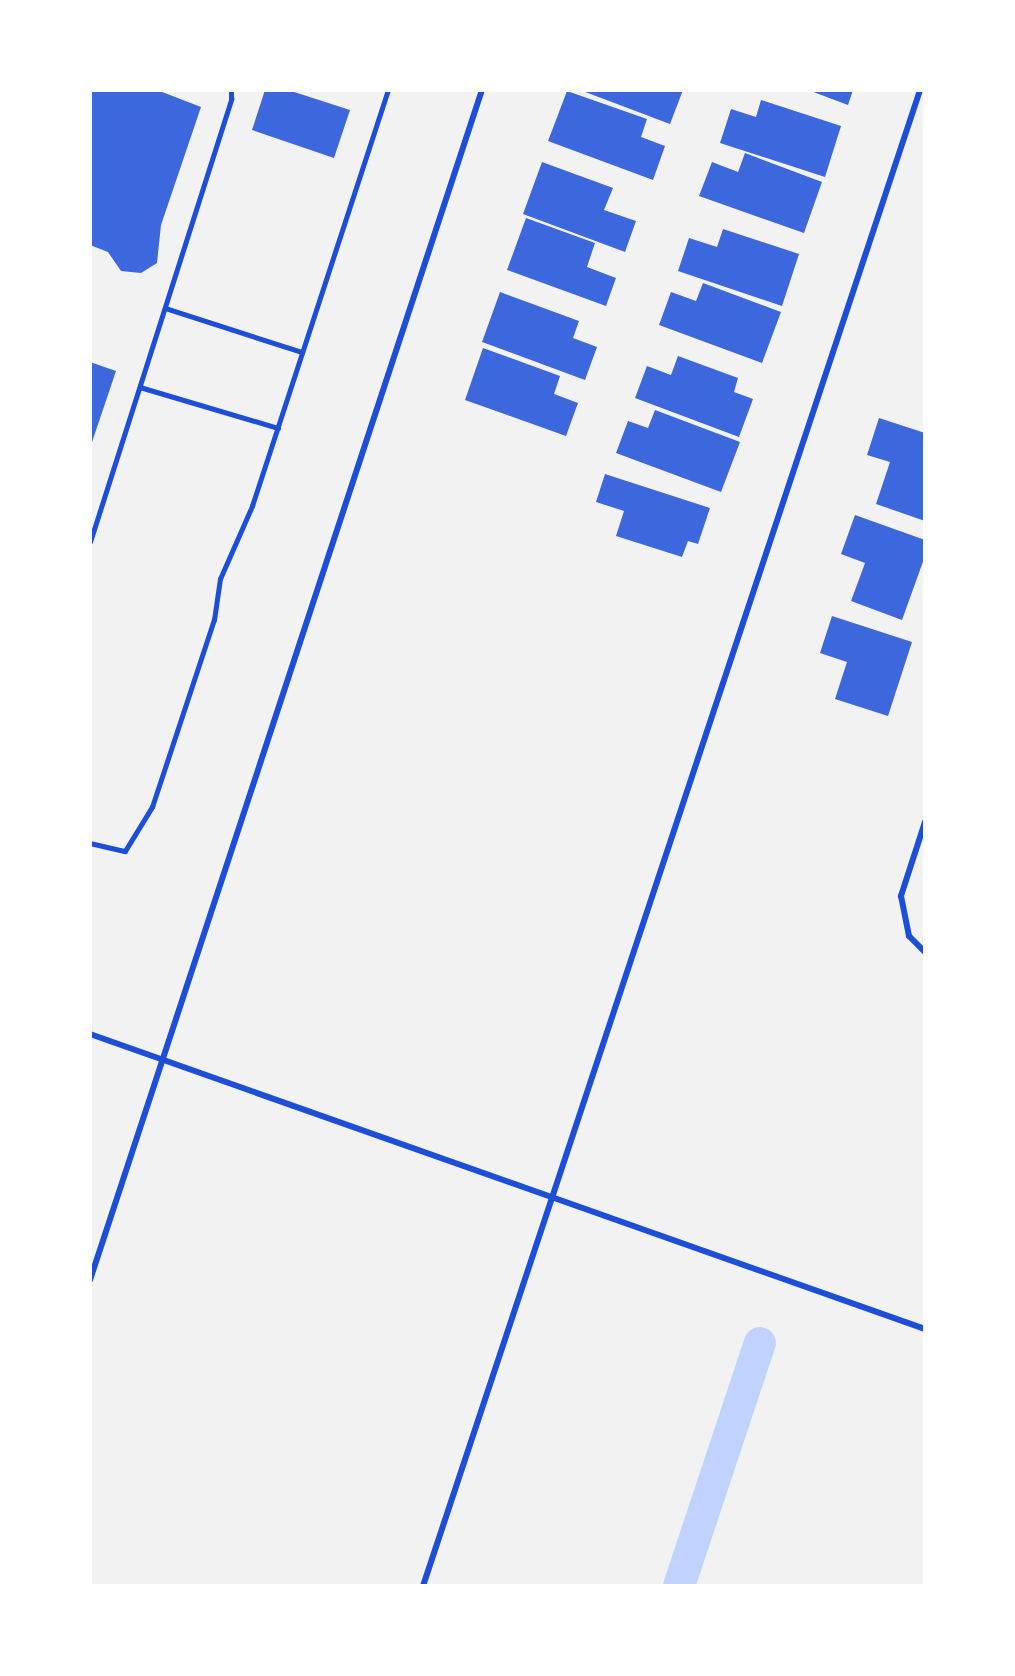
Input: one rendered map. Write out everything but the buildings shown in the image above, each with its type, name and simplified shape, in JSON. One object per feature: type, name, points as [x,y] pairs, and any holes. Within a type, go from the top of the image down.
[{"type":"street","points":[[90,1280],[482,90]]},
{"type":"street","points":[[423,1586],[920,90]]},
{"type":"street","points":[[925,822],[901,896],[909,936],[925,952]]},
{"type":"street","points":[[90,1034],[925,1329]]},
{"type":"lane","points":[[90,542],[231,99],[231,90]]},
{"type":"lane","points":[[90,843],[125,851],[152,807],[214,620],[219,579],[252,506],[388,90]]},
{"type":"lane","points":[[165,308],[302,352]]},
{"type":"lane","points":[[140,387],[278,428]]},
{"type":"waterway","points":[[679,1586],[760,1343]]}]
